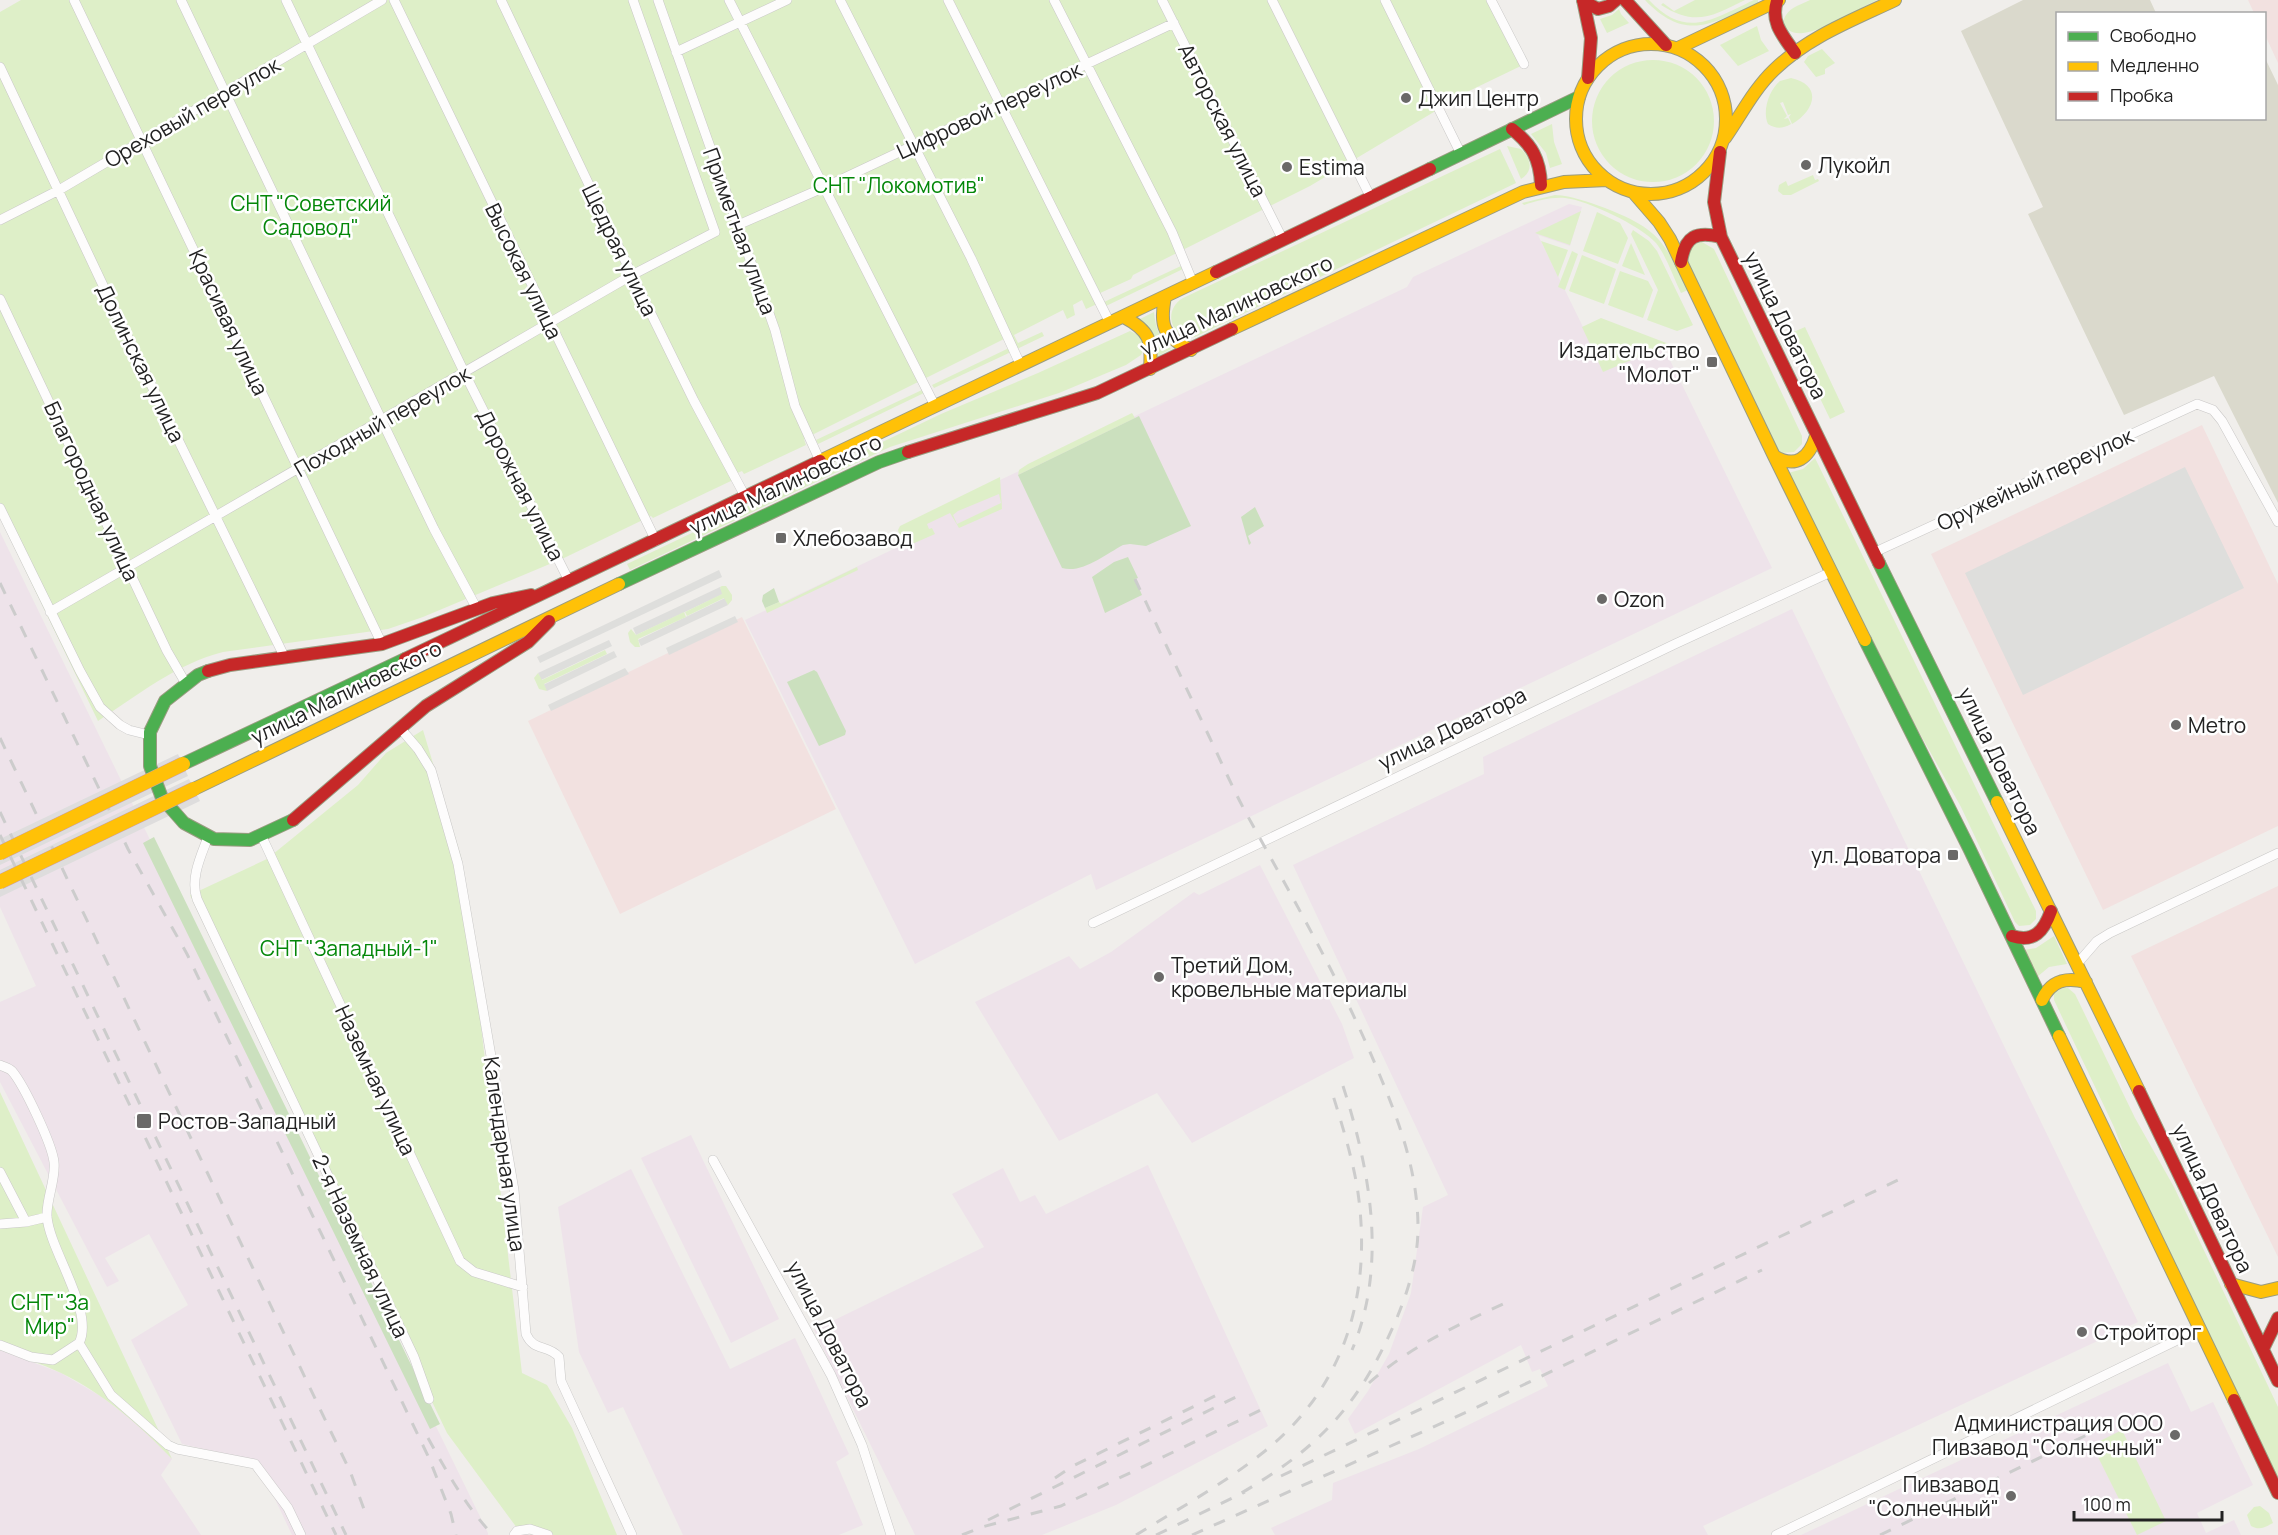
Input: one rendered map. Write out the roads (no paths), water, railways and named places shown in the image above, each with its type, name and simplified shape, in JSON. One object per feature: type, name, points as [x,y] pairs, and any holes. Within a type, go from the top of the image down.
[{"type":"main road","points":[[1583,1],[1598,9],[1610,6],[1616,0]]},
{"type":"main road","points":[[1625,0],[1672,46]]},
{"type":"main road","points":[[1672,46],[1778,0]]},
{"type":"main road","points":[[1778,0],[1773,15],[1775,23],[1778,31],[1795,53]]},
{"type":"main road","points":[[1722,145],[1726,106],[1714,77],[1695,57],[1672,46],[1650,43],[1620,50],[1601,63],[1588,78],[1580,97],[1577,128],[1580,142],[1596,170],[1607,180],[1633,192],[1652,194],[1683,188],[1704,173],[1763,82],[1775,69],[1810,42],[1895,0]]},
{"type":"main road","points":[[1583,1],[1590,38],[1588,78]]},
{"type":"main road","name":"улица Малиновского","points":[[0,853],[1580,97]]},
{"type":"main road","points":[[1512,129],[1525,139],[1537,155],[1541,185]]},
{"type":"main road","name":"улица Доватора","points":[[1722,145],[1714,202],[1720,237],[1873,554],[2086,982],[2278,1381]]},
{"type":"main road","name":"улица Малиновского","points":[[0,882],[555,614],[879,462],[924,445],[1073,401],[1150,369],[1541,185],[1562,180],[1607,180]]},
{"type":"main road","points":[[1633,192],[1659,222],[1681,262],[1774,456],[2012,936],[2277,1490]]},
{"type":"main road","points":[[1681,262],[1684,245],[1692,237],[1703,234],[1720,237]]},
{"type":"main road","points":[[1165,297],[1162,312],[1164,329],[1174,341],[1191,350]]},
{"type":"main road","points":[[1124,317],[1142,327],[1150,338],[1152,349],[1150,369]]},
{"type":"main road","points":[[1774,456],[1785,463],[1799,461],[1810,452],[1816,436]]},
{"type":"main road","points":[[544,594],[513,596],[401,639],[382,644],[212,669],[185,682],[159,710],[149,735],[151,776],[159,795],[171,812],[182,822],[208,837],[238,841],[261,837],[289,823],[400,728],[450,689],[528,642],[555,614]]},
{"type":"main road","points":[[2012,936],[2022,940],[2040,932],[2051,911]]},
{"type":"main road","points":[[2042,1000],[2045,990],[2054,982],[2073,978],[2086,982]]},
{"type":"main road","points":[[2231,1284],[2261,1292],[2278,1288]]},
{"type":"main road","points":[[2263,1349],[2278,1318]]},
{"type":"street","name":"Красивая улица","points":[[74,0],[382,644]]},
{"type":"street","points":[[181,0],[434,529],[477,609]]},
{"type":"street","name":"Дорожная улица","points":[[286,0],[465,374],[569,581]]},
{"type":"street","name":"Ореховый переулок","points":[[0,220],[59,190],[382,0]]},
{"type":"street","name":"Высокая улица","points":[[394,0],[656,541]]},
{"type":"street","name":"Щедрая улица","points":[[501,0],[632,275],[694,401],[746,498]]},
{"type":"street","name":"Походный переулок","points":[[50,612],[465,374],[632,275],[715,232],[633,0]]},
{"type":"street","name":"Приметная улица","points":[[658,0],[775,330],[795,406],[820,461]]},
{"type":"street","points":[[729,0],[936,406]]},
{"type":"street","points":[[676,52],[787,0]]},
{"type":"street","points":[[840,0],[971,258],[1021,366]]},
{"type":"street","points":[[948,0],[1110,323]]},
{"type":"street","points":[[1054,0],[1172,232],[1193,283]]},
{"type":"street","name":"Авторская улица","points":[[1162,0],[1283,240]]},
{"type":"street","points":[[1272,0],[1371,198]]},
{"type":"street","points":[[1385,0],[1461,154]]},
{"type":"street","points":[[1491,0],[1524,64]]},
{"type":"street","name":"Цифровой переулок","points":[[738,225],[825,187],[1174,23]]},
{"type":"street","name":"Долинская улица","points":[[0,67],[215,518],[285,658]]},
{"type":"street","name":"Благородная улица","points":[[0,299],[167,651],[185,682]]},
{"type":"street","name":"Оружейный переулок","points":[[1873,554],[2197,404],[2213,410],[2222,421],[2278,522]]},
{"type":"street","points":[[0,508],[50,612],[100,707],[120,725],[149,735]]},
{"type":"street","name":"улица Доватора","points":[[1093,923],[1675,644],[1831,572]]},
{"type":"street","name":"Календарная улица","points":[[400,728],[418,749],[431,770],[453,840],[458,864],[514,1190],[526,1334],[535,1347],[555,1353],[559,1357],[561,1381],[632,1535]]},
{"type":"street","name":"2-я Наземная улица","points":[[208,837],[195,878],[197,899],[414,1357],[429,1399]]},
{"type":"street","name":"Наземная улица","points":[[261,837],[460,1261],[474,1272],[523,1287]]},
{"type":"street","points":[[2077,964],[2097,940],[2278,853]]},
{"type":"street","points":[[0,1065],[11,1070],[42,1124],[54,1162],[47,1217],[58,1252],[76,1295],[83,1334],[79,1343],[53,1360],[31,1357],[0,1345]]},
{"type":"street","name":"улица Доватора","points":[[713,1160],[831,1375],[862,1445],[891,1535]]},
{"type":"street","points":[[0,1172],[26,1222]]},
{"type":"street","points":[[0,1224],[26,1222],[47,1217]]},
{"type":"street","points":[[1776,1535],[2200,1329]]},
{"type":"street","points":[[79,1343],[111,1395],[168,1445],[177,1449],[255,1464],[288,1508],[301,1535]]},
{"type":"street","points":[[514,1535],[517,1531],[530,1529],[548,1535]]},
{"type":"railway","points":[[1135,579],[1236,793],[1315,940],[1364,1038],[1400,1128],[1415,1187],[1418,1228],[1412,1274],[1396,1320],[1369,1373],[1355,1395],[1322,1434],[1284,1466],[1238,1495]]},
{"type":"railway","points":[[0,583],[128,849],[187,954],[429,1458],[451,1514],[456,1535]]},
{"type":"railway","points":[[0,738],[350,1471],[365,1512]]},
{"type":"railway","points":[[0,812],[346,1535]]},
{"type":"railway","points":[[0,835],[336,1535]]},
{"type":"railway","points":[[1343,1086],[1361,1151],[1371,1218],[1370,1285],[1363,1318],[1352,1350]]},
{"type":"railway","points":[[1136,1535],[1218,1485],[1265,1451],[1293,1425],[1317,1396],[1335,1365],[1348,1332],[1357,1297],[1361,1261],[1361,1224],[1355,1174],[1331,1089]]},
{"type":"railway","points":[[1281,1476],[1898,1180]]},
{"type":"railway","points":[[1192,1535],[1469,1411],[1762,1270]]},
{"type":"railway","points":[[1369,1383],[1417,1348],[1505,1303]]},
{"type":"railway","points":[[1055,1478],[1073,1466],[1221,1393]]},
{"type":"railway","points":[[988,1520],[1244,1393]]},
{"type":"railway","points":[[962,1535],[982,1527],[1061,1506],[1265,1408]]},
{"type":"railway","points":[[1880,1535],[2093,1432]]},
{"type":"railway","points":[[428,1438],[466,1501],[493,1535]]},
{"type":"railway","points":[[1156,1535],[1245,1492]]},
{"type":"place","name":"Джип Центр","points":[[1406,98]]},
{"type":"place","name":"Лукойл","points":[[1806,165]]},
{"type":"place","name":"Estima","points":[[1287,167]]},
{"type":"place","name":"Издательство \"Молот\"","points":[[1712,362]]},
{"type":"place","name":"Хлебозавод","points":[[781,538]]},
{"type":"place","name":"Ozon","points":[[1602,599]]},
{"type":"place","name":"Metro","points":[[2176,725]]},
{"type":"place","name":"ул. Доватора","points":[[1953,855]]},
{"type":"place","name":"Третий Дом, кровельные материалы","points":[[1159,977]]},
{"type":"place","name":"Ростов-Западный","points":[[144,1121]]},
{"type":"place","name":"Стройторг","points":[[2082,1332]]},
{"type":"place","name":"Администрация ООО Пивзавод \"Солнечный\"","points":[[2175,1435]]},
{"type":"place","name":"Пивзавод \"Солнечный\"","points":[[2011,1496]]},
{"type":"park label","name":"СНТ \"Локомотив\"","points":[[899,185]]},
{"type":"park label","name":"СНТ \"Советский Садовод\"","points":[[311,215]]},
{"type":"park label","name":"СНТ \"Западный-1\"","points":[[349,948]]},
{"type":"park label","name":"СНТ \"За Мир\"","points":[[50,1314]]}]
